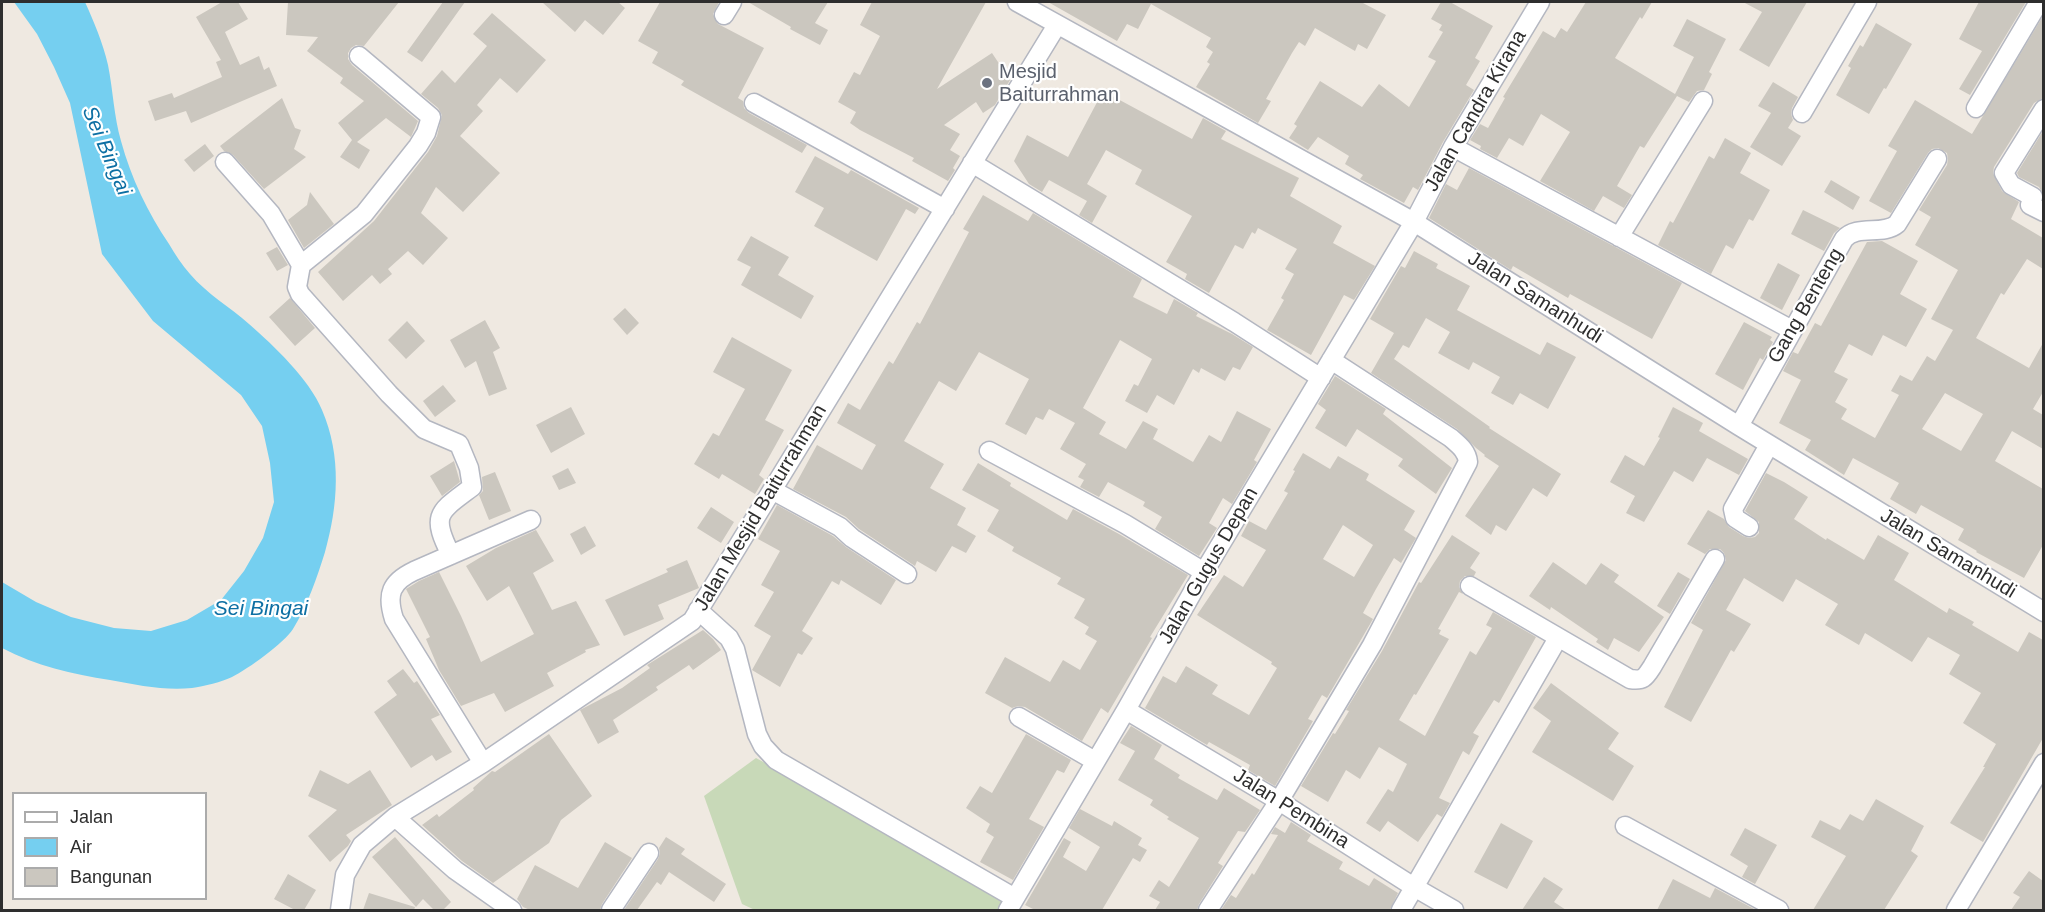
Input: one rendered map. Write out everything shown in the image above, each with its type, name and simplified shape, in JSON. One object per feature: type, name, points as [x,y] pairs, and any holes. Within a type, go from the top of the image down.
[{"type":"street","name":"Jalan Samanhudi","points":[[1017,2],[1414,222],[1769,445],[2043,612]]},
{"type":"street","name":"Jalan Candra Kirana","points":[[1414,222],[1453,147],[1540,2]]},
{"type":"street","points":[[1802,113],[1867,2]]},
{"type":"street","points":[[1976,108],[2039,2]]},
{"type":"street","name":"Jalan Mesjid Baiturrahman","points":[[340,910],[345,875],[362,845],[395,817],[483,763],[692,621],[1057,25]]},
{"type":"street","points":[[359,56],[431,117],[429,125],[418,146],[364,214],[301,265],[297,287],[300,294],[389,394],[424,429],[459,444],[469,468],[472,487],[444,508],[438,521],[442,537],[451,555]]},
{"type":"street","points":[[1619,237],[1703,101]]},
{"type":"street","points":[[754,103],[945,209]]},
{"type":"street","points":[[2043,109],[2004,173],[2012,185],[2033,196],[2030,205],[2043,212]]},
{"type":"street","points":[[1453,147],[1792,330]]},
{"type":"street","name":"Gang Benteng","points":[[1739,426],[1846,236],[1852,233],[1889,229],[1898,225],[1936,159]]},
{"type":"street","points":[[225,162],[271,214],[301,265]]},
{"type":"street","points":[[972,163],[1234,322],[1321,378]]},
{"type":"street","name":"Jalan Gugus Depan","points":[[1011,904],[1126,710],[1204,572],[1414,222]]},
{"type":"street","points":[[1208,910],[1279,801],[1372,645],[1468,462],[1463,448],[1451,438],[1331,360]]},
{"type":"street","points":[[1749,527],[1735,518],[1733,509],[1769,445]]},
{"type":"street","points":[[989,451],[1125,524],[1204,572]]},
{"type":"street","points":[[772,490],[840,527],[852,538],[908,574]]},
{"type":"street","points":[[483,763],[394,618],[390,605],[391,590],[401,577],[531,520]]},
{"type":"street","points":[[1470,586],[1630,679],[1640,681],[1645,678],[1715,559]]},
{"type":"street","points":[[698,610],[729,638],[735,649],[757,734],[763,746],[776,760],[1011,904]]},
{"type":"street","points":[[1401,910],[1558,638]]},
{"type":"street","name":"Jalan Pembina","points":[[1126,710],[1279,801],[1454,910]]},
{"type":"street","points":[[1019,717],[1095,761]]},
{"type":"street","points":[[1963,908],[2043,763]]},
{"type":"street","points":[[395,817],[455,870],[512,910]]},
{"type":"street","points":[[1625,826],[1779,910]]},
{"type":"street","points":[[611,910],[649,853]]},
{"type":"green space","points":[[756,758],[1009,896],[1001,910],[755,910],[742,904],[704,796]]},
{"type":"water","name":"Sei Bingai","points":[[14,2],[85,2],[106,57],[125,155],[135,182],[154,220],[187,271],[259,333],[300,375],[316,398],[328,427],[333,445],[336,481],[333,517],[325,552],[307,601],[293,629],[282,641],[247,668],[218,682],[182,689],[141,686],[54,668],[28,660],[2,648],[2,582],[36,602],[71,617],[114,628],[151,631],[187,620],[221,600],[244,571],[263,538],[274,502],[270,463],[262,426],[241,395],[153,321],[102,254],[70,103],[37,34]]},
{"type":"building","points":[[222,2],[238,2],[248,19],[225,32],[240,65],[259,56],[264,70],[269,67],[277,86],[191,123],[186,111],[155,121],[148,101],[172,93],[174,98],[222,77],[216,62],[221,60],[196,17]]},
{"type":"building","points":[[288,2],[399,2],[364,46],[356,45],[351,48],[348,59],[352,65],[418,121],[411,137],[386,118],[357,142],[370,150],[359,169],[340,157],[352,140],[338,123],[364,101],[340,83],[343,78],[307,51],[318,37],[286,35]]},
{"type":"building","points":[[443,2],[465,2],[422,62],[407,52]]},
{"type":"building","points":[[542,2],[618,2],[625,8],[603,35],[585,20],[575,32]]},
{"type":"building","points":[[660,2],[719,2],[713,14],[718,24],[764,48],[738,98],[743,101],[744,108],[749,113],[807,145],[802,153],[681,85],[684,81],[652,63],[658,52],[638,41]]},
{"type":"building","points":[[748,2],[828,2],[815,23],[828,30],[820,45]]},
{"type":"building","points":[[872,2],[986,2],[937,89],[992,53],[1010,80],[995,105],[983,113],[976,102],[944,125],[960,134],[950,150],[960,156],[948,181],[912,161],[914,158],[850,123],[856,112],[838,102],[854,72],[860,75],[880,36],[860,25]]},
{"type":"building","points":[[1048,2],[1361,2],[1386,15],[1367,49],[1358,44],[1355,51],[1315,28],[1305,46],[1299,42],[1292,53],[1266,99],[1271,101],[1258,123],[1196,87],[1210,64],[1207,62],[1213,52],[1206,47],[1211,38],[1151,4],[1138,29],[1127,24],[1117,41]]},
{"type":"building","points":[[1441,2],[1450,2],[1493,26],[1475,58],[1480,61],[1466,85],[1474,90],[1418,190],[1413,187],[1404,203],[1360,179],[1363,175],[1345,164],[1349,156],[1318,137],[1308,150],[1289,138],[1297,126],[1294,124],[1320,81],[1362,107],[1379,84],[1409,107],[1436,61],[1428,57],[1443,32],[1439,30],[1442,25],[1431,19]]},
{"type":"building","points":[[1586,2],[1652,2],[1615,58],[1675,94],[1694,57],[1673,46],[1687,19],[1726,39],[1709,72],[1712,74],[1704,90],[1697,91],[1689,102],[1677,96],[1644,148],[1640,146],[1617,186],[1632,195],[1624,208],[1603,196],[1594,211],[1540,181],[1570,132],[1541,114],[1523,146],[1509,138],[1497,158],[1480,149],[1481,146],[1470,140],[1480,124],[1488,128],[1505,98],[1503,97],[1543,31],[1555,38],[1561,28],[1567,32]]},
{"type":"building","points":[[1743,2],[1807,2],[1769,67],[1739,50],[1762,12]]},
{"type":"building","points":[[1979,2],[2026,2],[1970,95],[1959,89],[1982,51],[1959,39]]},
{"type":"building","points":[[492,13],[546,60],[517,93],[500,78],[477,105],[483,111],[460,136],[500,173],[463,212],[436,187],[421,213],[448,238],[423,265],[408,251],[388,269],[392,274],[380,284],[372,275],[343,301],[318,272],[374,221],[428,152],[437,136],[442,115],[438,108],[421,94],[442,70],[455,83],[487,46],[473,34]]},
{"type":"building","points":[[2043,16],[2043,98],[2034,103],[1994,167],[1993,173],[2002,191],[2019,202],[2011,219],[2043,238],[2043,269],[2027,259],[2004,295],[2001,293],[1976,338],[2029,368],[2043,343],[2043,392],[2033,409],[2043,415],[2043,449],[2012,431],[1995,461],[2043,489],[2043,545],[2024,578],[1958,540],[1964,529],[1921,505],[1916,514],[1890,499],[1899,483],[1853,458],[1844,475],[1805,450],[1811,440],[1779,423],[1801,380],[1783,371],[1793,352],[1798,354],[1815,323],[1821,326],[1867,242],[1882,241],[1918,261],[1900,294],[1927,309],[1906,347],[1883,335],[1872,356],[1849,344],[1834,372],[1848,379],[1835,402],[1847,409],[1841,419],[1875,438],[1899,395],[1891,391],[1900,375],[1912,381],[1927,356],[1935,361],[1953,330],[1931,319],[1958,270],[1915,245],[1931,217],[1919,210],[1947,165],[1947,153],[1938,148],[1928,153],[1891,213],[1869,201],[1897,151],[1888,146],[1915,100],[1972,134]],"holes":[[[1945,393],[1983,414],[1961,451],[1922,429]]]},
{"type":"building","points":[[1876,23],[1912,44],[1869,114],[1836,95],[1851,68],[1848,66],[1860,45],[1863,47]]},
{"type":"building","points":[[1773,82],[1798,97],[1792,108],[1793,120],[1788,128],[1801,136],[1782,166],[1750,147],[1771,113],[1758,106]]},
{"type":"building","points":[[1103,91],[1192,139],[1203,118],[1226,131],[1221,139],[1299,178],[1290,196],[1342,226],[1333,243],[1375,266],[1354,300],[1344,295],[1311,355],[1267,330],[1284,300],[1281,298],[1294,274],[1285,269],[1297,249],[1258,228],[1255,234],[1252,232],[1243,249],[1235,245],[1209,293],[1185,279],[1187,274],[1166,262],[1192,216],[1135,184],[1142,170],[1106,150],[1087,184],[1107,196],[1092,223],[1079,215],[1087,201],[1049,180],[1042,192],[1029,184],[1014,161],[1027,135],[1068,157]]},
{"type":"building","points":[[282,98],[295,128],[301,130],[294,149],[306,157],[264,189],[233,155],[224,151],[220,146]]},
{"type":"building","points":[[2043,131],[2043,194],[2039,187],[2019,177],[2017,173]]},
{"type":"building","points":[[1725,138],[1751,153],[1740,173],[1770,190],[1753,221],[1749,219],[1733,249],[1726,245],[1711,274],[1658,245],[1670,221],[1673,223],[1709,156],[1714,159]]},
{"type":"building","points":[[205,144],[214,156],[194,172],[184,160]]},
{"type":"building","points":[[815,156],[848,174],[851,170],[919,208],[915,214],[906,209],[877,261],[814,226],[824,208],[795,192]]},
{"type":"building","points":[[1469,168],[1682,283],[1652,339],[1570,294],[1568,298],[1513,266],[1511,270],[1429,218],[1446,184],[1457,190]]},
{"type":"building","points":[[1831,180],[1860,197],[1853,210],[1824,192]]},
{"type":"building","points":[[310,192],[334,224],[304,248],[288,220],[307,205]]},
{"type":"building","points":[[983,195],[1028,221],[1033,213],[1142,279],[1133,297],[1167,314],[1174,299],[1198,313],[1196,316],[1253,347],[1240,370],[1233,367],[1225,381],[1201,368],[1199,373],[1193,369],[1174,405],[1157,395],[1147,413],[1125,401],[1134,384],[1138,386],[1152,359],[1120,340],[1083,408],[1106,422],[1099,434],[1126,449],[1143,421],[1158,429],[1153,439],[1193,462],[1209,435],[1221,442],[1237,411],[1271,429],[1254,460],[1257,462],[1232,504],[1223,498],[1209,523],[1217,528],[1199,556],[1155,529],[1162,517],[1143,506],[1145,502],[1108,482],[1099,497],[1080,487],[1084,480],[1078,477],[1086,464],[1060,449],[1075,423],[1049,409],[1043,420],[1036,417],[1026,435],[1005,424],[1029,379],[979,352],[956,391],[939,381],[904,441],[944,464],[930,488],[966,508],[957,525],[976,536],[966,553],[952,546],[936,572],[917,561],[915,566],[859,529],[846,517],[793,489],[817,445],[862,470],[876,445],[837,423],[848,403],[860,410],[889,361],[893,364],[917,322],[920,324],[969,232],[963,229]]},
{"type":"building","points":[[1803,210],[1840,228],[1834,233],[1824,251],[1791,234]]},
{"type":"building","points":[[751,236],[789,257],[778,275],[814,296],[801,319],[741,285],[751,267],[737,260]]},
{"type":"building","points":[[277,247],[288,265],[277,271],[266,253]]},
{"type":"building","points":[[1414,251],[1438,264],[1436,268],[1470,286],[1457,310],[1540,355],[1547,342],[1576,357],[1548,409],[1520,393],[1513,405],[1491,393],[1500,377],[1473,362],[1469,370],[1438,353],[1450,332],[1426,318],[1409,348],[1403,345],[1394,359],[1489,428],[1561,474],[1547,497],[1533,488],[1506,531],[1496,525],[1491,535],[1465,516],[1499,466],[1484,456],[1457,429],[1371,373],[1394,333],[1370,319],[1401,266],[1405,268]]},
{"type":"building","points":[[1778,263],[1800,275],[1782,310],[1760,298]]},
{"type":"building","points":[[290,298],[315,328],[295,346],[269,317]]},
{"type":"building","points":[[625,308],[639,323],[627,335],[613,319]]},
{"type":"building","points":[[485,320],[500,348],[493,352],[507,389],[489,396],[476,361],[465,368],[450,340]]},
{"type":"building","points":[[407,321],[425,341],[406,359],[388,340]]},
{"type":"building","points":[[1744,322],[1772,337],[1770,340],[1773,342],[1763,360],[1760,358],[1743,390],[1715,374]]},
{"type":"building","points":[[732,337],[792,370],[765,420],[784,430],[759,475],[764,479],[755,494],[722,474],[719,479],[694,464],[713,433],[719,436],[745,389],[713,372]]},
{"type":"building","points":[[1335,376],[1386,409],[1383,414],[1452,468],[1436,494],[1398,466],[1403,459],[1357,429],[1346,447],[1315,428],[1326,410],[1318,404]]},
{"type":"building","points":[[443,385],[456,401],[435,417],[423,401]]},
{"type":"building","points":[[571,407],[585,434],[551,453],[536,425]]},
{"type":"building","points":[[1673,407],[1703,423],[1699,431],[1748,459],[1739,475],[1707,458],[1693,482],[1674,471],[1644,522],[1626,513],[1635,496],[1610,482],[1625,455],[1644,466],[1660,438],[1658,437]]},
{"type":"building","points":[[1303,453],[1330,469],[1338,456],[1369,474],[1366,480],[1415,511],[1404,530],[1416,538],[1401,563],[1394,558],[1376,589],[1363,613],[1373,619],[1327,698],[1322,695],[1308,719],[1313,721],[1275,786],[1248,770],[1250,765],[1209,742],[1207,745],[1143,707],[1145,708],[1163,676],[1176,683],[1186,666],[1218,685],[1212,694],[1249,715],[1277,668],[1271,664],[1272,662],[1197,615],[1224,575],[1243,587],[1266,550],[1241,536],[1249,521],[1266,530],[1288,493],[1284,491],[1295,471],[1293,470]],"holes":[[[1343,525],[1373,545],[1354,577],[1323,559]]]},
{"type":"building","points":[[454,461],[460,482],[442,496],[430,476]]},
{"type":"building","points":[[978,463],[1011,483],[1010,486],[1067,520],[1073,509],[1188,575],[1108,713],[1101,708],[1082,741],[1025,707],[1012,708],[985,693],[1005,657],[1050,682],[1063,660],[1080,670],[1097,641],[1085,634],[1089,627],[1074,618],[1085,599],[1057,584],[1061,578],[1012,551],[1014,547],[987,531],[999,510],[962,490]]},
{"type":"building","points":[[568,468],[576,483],[559,490],[552,476]]},
{"type":"building","points":[[495,472],[511,511],[489,520],[479,495],[483,491],[482,477]]},
{"type":"building","points":[[1766,473],[1808,497],[1794,519],[1826,540],[1827,538],[1864,560],[1878,535],[1909,553],[1894,580],[1947,613],[1949,608],[1974,622],[1972,625],[2018,652],[2029,632],[2043,640],[2043,738],[1983,842],[1950,823],[1985,767],[1983,767],[1996,744],[1963,723],[1981,693],[1949,674],[1960,655],[1928,637],[1912,662],[1865,633],[1859,645],[1825,625],[1838,604],[1796,579],[1783,602],[1744,578],[1726,610],[1751,624],[1734,652],[1731,650],[1691,722],[1664,707],[1703,630],[1691,623],[1726,560],[1720,549],[1710,549],[1705,554],[1687,544],[1708,510],[1724,519],[1729,527],[1743,536],[1755,537],[1759,533],[1759,522],[1745,511]]},
{"type":"building","points":[[777,505],[833,536],[896,580],[881,605],[841,580],[839,585],[832,581],[802,631],[813,638],[802,655],[798,653],[780,687],[752,670],[771,636],[754,626],[774,592],[761,585],[780,551],[758,539]]},
{"type":"building","points":[[711,507],[734,522],[721,543],[697,528]]},
{"type":"building","points":[[585,526],[596,546],[581,555],[570,534]]},
{"type":"building","points":[[536,530],[554,561],[533,573],[552,610],[576,601],[600,645],[585,650],[586,652],[547,673],[554,686],[505,712],[494,693],[461,706],[439,670],[426,639],[430,637],[406,589],[439,572],[481,662],[534,634],[509,586],[487,601],[466,566],[496,548]]},
{"type":"building","points":[[1452,535],[1480,553],[1470,568],[1476,572],[1474,576],[1465,576],[1460,581],[1459,587],[1463,594],[1459,592],[1438,629],[1441,630],[1439,634],[1449,639],[1399,720],[1425,736],[1470,651],[1476,655],[1492,628],[1486,625],[1493,612],[1536,637],[1499,703],[1494,700],[1473,733],[1479,736],[1469,755],[1463,751],[1439,798],[1450,803],[1442,817],[1437,814],[1418,842],[1388,821],[1380,832],[1366,823],[1388,789],[1393,792],[1407,764],[1379,747],[1360,779],[1346,770],[1328,802],[1301,786],[1349,711],[1346,710],[1382,651],[1419,582],[1421,583]]},
{"type":"building","points":[[687,560],[699,588],[658,605],[664,619],[624,636],[605,600],[668,572],[666,569]]},
{"type":"building","points":[[1553,562],[1586,585],[1601,563],[1619,575],[1614,582],[1664,617],[1639,652],[1614,638],[1608,650],[1596,642],[1598,639],[1551,607],[1550,610],[1529,596]]},
{"type":"building","points":[[1678,572],[1690,579],[1670,614],[1657,606]]},
{"type":"building","points":[[703,630],[721,650],[693,670],[689,665],[656,687],[658,690],[613,720],[619,732],[598,744],[580,710],[622,688],[650,668],[647,665]]},
{"type":"building","points":[[403,669],[414,683],[417,681],[440,715],[431,719],[452,752],[436,761],[432,755],[411,768],[374,712],[397,695],[387,681]]},
{"type":"building","points":[[1551,683],[1619,733],[1608,749],[1634,766],[1613,801],[1532,752],[1551,721],[1533,708]]},
{"type":"building","points":[[1131,726],[1162,745],[1154,759],[1180,775],[1178,778],[1217,800],[1224,788],[1260,810],[1245,832],[1238,831],[1218,863],[1223,866],[1197,910],[1155,910],[1160,902],[1149,896],[1159,880],[1169,887],[1199,838],[1167,819],[1169,817],[1150,805],[1153,800],[1118,780],[1135,751],[1120,743]]},
{"type":"building","points":[[549,734],[592,796],[561,820],[549,843],[493,883],[462,861],[422,825],[437,814],[439,817],[474,790],[473,788],[492,771],[495,772]]},
{"type":"building","points":[[1026,734],[1071,760],[1064,773],[1057,770],[1029,819],[1044,827],[1013,880],[980,862],[994,837],[986,832],[990,824],[966,808],[980,786],[992,793]]},
{"type":"building","points":[[320,770],[348,784],[370,770],[392,805],[346,835],[351,841],[330,862],[308,836],[337,810],[308,796]]},
{"type":"building","points":[[1876,799],[1924,826],[1911,851],[1918,856],[1884,910],[1813,910],[1846,856],[1811,837],[1820,820],[1840,830],[1850,814],[1863,821]]},
{"type":"building","points":[[1080,809],[1112,826],[1114,821],[1142,838],[1138,845],[1147,850],[1140,862],[1133,858],[1102,910],[1035,910],[1025,905],[1064,838],[1071,842],[1063,857],[1086,871],[1100,847],[1069,828]]},
{"type":"building","points":[[1291,822],[1311,835],[1307,841],[1343,862],[1339,869],[1369,886],[1374,878],[1398,893],[1390,910],[1221,910],[1231,895],[1236,898],[1252,873],[1254,875],[1278,835],[1271,834],[1275,827],[1285,833]]},
{"type":"building","points":[[1501,823],[1533,841],[1507,889],[1474,872]]},
{"type":"building","points":[[1745,828],[1777,845],[1755,884],[1742,877],[1748,866],[1730,855]]},
{"type":"building","points":[[395,837],[451,902],[443,910],[434,910],[423,899],[416,907],[372,857]]},
{"type":"building","points":[[666,837],[685,849],[681,854],[726,884],[714,902],[669,872],[661,885],[657,882],[637,910],[624,910],[658,859],[659,848]]},
{"type":"building","points":[[605,842],[632,858],[600,910],[530,910],[523,907],[517,899],[535,865],[578,888]]},
{"type":"building","points":[[2029,871],[2043,881],[2043,910],[2011,910],[2020,897],[2013,893]]},
{"type":"building","points":[[288,874],[316,890],[304,910],[295,910],[274,899]]},
{"type":"building","points":[[1544,877],[1563,889],[1554,902],[1566,910],[1522,910]]},
{"type":"building","points":[[1673,879],[1710,898],[1715,888],[1756,910],[1657,910]]},
{"type":"building","points":[[369,893],[415,907],[414,910],[363,910]]},
{"type":"place","name":"Mesjid Baiturrahman","points":[[987,83]]}]
